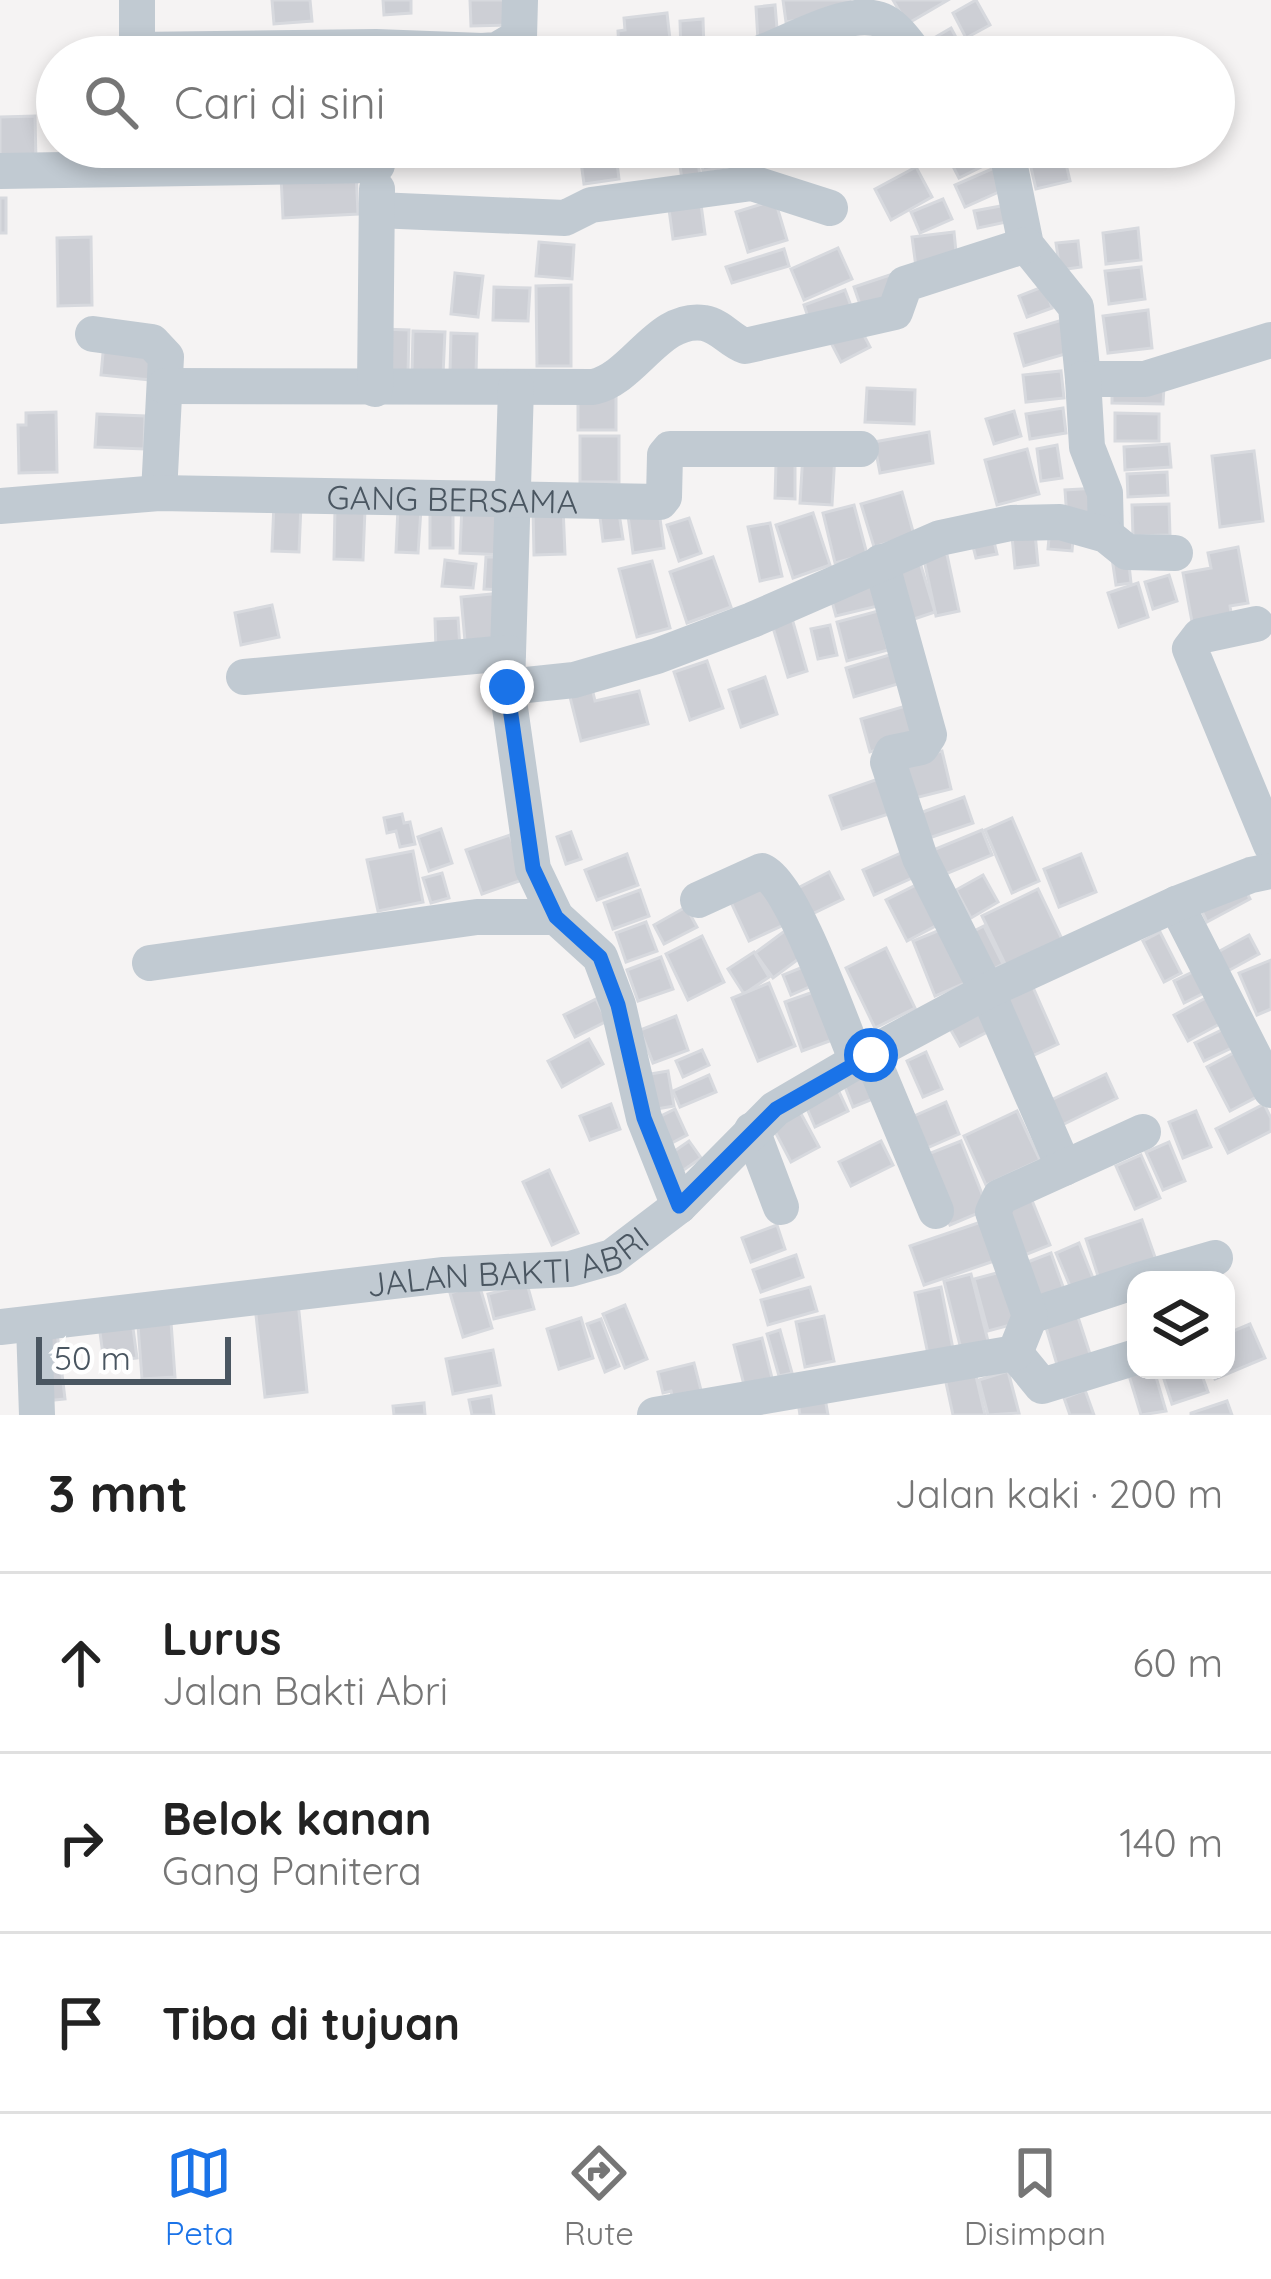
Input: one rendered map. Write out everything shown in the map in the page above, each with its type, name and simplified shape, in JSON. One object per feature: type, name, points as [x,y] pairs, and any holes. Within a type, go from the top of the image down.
[{"type":"street","points":[[137,0],[137,36]]},
{"type":"street","points":[[520,0],[520,36]]},
{"type":"street","points":[[795,36],[869,8],[900,36]]},
{"type":"street","points":[[0,171],[75,168]]},
{"type":"street","points":[[375,389],[377,168]]},
{"type":"street","points":[[1010,168],[1026,245],[1076,307],[1087,447],[1105,493],[1106,535]]},
{"type":"street","points":[[377,210],[565,218],[590,205],[752,183],[830,208]]},
{"type":"street","points":[[165,386],[603,385],[666,333],[685,324],[719,328],[745,346],[895,312],[905,284],[1026,245]]},
{"type":"street","points":[[93,334],[152,342],[166,357],[159,493]]},
{"type":"street","points":[[1083,379],[1145,380],[1271,340]]},
{"type":"street","points":[[516,388],[508,670],[533,868],[556,917],[600,957],[618,1005],[644,1118],[679,1206]]},
{"type":"street","name":"GANG BERSAMA","points":[[0,506],[159,493],[660,502],[665,455],[670,449],[861,448]]},
{"type":"street","points":[[244,677],[508,670],[574,680],[657,656],[752,620],[940,538],[1011,523],[1060,522],[1106,535],[1127,552],[1175,553]]},
{"type":"street","points":[[881,562],[928,734],[921,747],[892,753],[888,762],[920,858],[987,992],[1064,1168]]},
{"type":"street","points":[[1256,624],[1200,636],[1190,649],[1271,845]]},
{"type":"street","points":[[698,901],[762,871],[773,876],[793,908],[936,1211]]},
{"type":"street","name":"JALAN BAKTI ABRI","points":[[17,1326],[445,1274],[569,1269],[612,1256],[679,1206],[776,1109],[987,992],[1176,904],[1271,871]]},
{"type":"street","points":[[1176,904],[1271,1090]]},
{"type":"street","points":[[150,963],[477,917],[556,917]]},
{"type":"street","points":[[752,1130],[781,1207]]},
{"type":"street","points":[[1015,1353],[1030,1316],[993,1212],[1000,1197],[1143,1132]]},
{"type":"street","points":[[1171,1271],[1215,1258]]},
{"type":"street","points":[[1030,1316],[1127,1285]]},
{"type":"street","points":[[17,1326],[37,1415]]},
{"type":"street","points":[[1015,1353],[1042,1386],[1127,1360]]},
{"type":"street","points":[[656,1415],[1015,1353]]},
{"type":"building","points":[[272,0],[310,0],[312,21],[274,24]]},
{"type":"building","points":[[383,0],[411,0],[411,13],[384,15]]},
{"type":"building","points":[[470,0],[510,0],[510,25],[471,26]]},
{"type":"building","points":[[783,0],[850,0],[851,12],[786,22]]},
{"type":"building","points":[[893,0],[948,0],[907,24]]},
{"type":"building","points":[[976,0],[990,25],[965,36],[953,13]]},
{"type":"building","points":[[775,5],[778,36],[758,36],[756,7]]},
{"type":"building","points":[[667,13],[670,36],[618,36],[618,31],[625,30],[624,18]]},
{"type":"building","points":[[703,19],[704,36],[680,36],[680,21]]},
{"type":"building","points":[[35,116],[36,162],[0,163],[0,117]]},
{"type":"building","points":[[582,168],[618,168],[619,179],[584,184]]},
{"type":"building","points":[[680,168],[699,168],[700,176],[682,179]]},
{"type":"building","points":[[917,168],[932,197],[891,220],[875,189]]},
{"type":"building","points":[[954,168],[979,168],[959,178]]},
{"type":"building","points":[[1002,168],[1010,187],[965,207],[955,185]]},
{"type":"building","points":[[1031,168],[1067,168],[1070,181],[1036,189]]},
{"type":"building","points":[[356,171],[358,214],[283,218],[281,175]]},
{"type":"building","points":[[700,197],[705,234],[673,239],[668,202]]},
{"type":"building","points":[[0,198],[6,198],[6,233],[0,233]]},
{"type":"building","points":[[943,199],[952,219],[920,233],[911,212]]},
{"type":"building","points":[[775,200],[787,240],[748,252],[736,212]]},
{"type":"building","points":[[1017,203],[1020,219],[978,228],[974,211]]},
{"type":"building","points":[[1138,228],[1141,260],[1106,264],[1103,233]]},
{"type":"building","points":[[954,232],[957,262],[916,267],[912,237]]},
{"type":"building","points":[[91,237],[92,305],[58,306],[57,238]]},
{"type":"building","points":[[1078,241],[1081,267],[1060,270],[1056,243]]},
{"type":"building","points":[[539,242],[574,245],[572,279],[536,276]]},
{"type":"building","points":[[838,248],[852,279],[804,300],[791,269]]},
{"type":"building","points":[[784,249],[789,266],[732,283],[726,267]]},
{"type":"building","points":[[1141,267],[1145,299],[1109,304],[1105,271]]},
{"type":"building","points":[[455,273],[483,276],[478,317],[451,314]]},
{"type":"building","points":[[890,275],[898,301],[863,313],[854,287]]},
{"type":"building","points":[[571,285],[571,366],[537,366],[536,286]]},
{"type":"building","points":[[1045,286],[1052,308],[1027,317],[1019,296]]},
{"type":"building","points":[[494,287],[530,288],[528,321],[493,320]]},
{"type":"building","points":[[845,290],[854,314],[812,329],[804,305]]},
{"type":"building","points":[[1148,310],[1152,348],[1108,353],[1103,316]]},
{"type":"building","points":[[1069,318],[1079,350],[1024,366],[1015,334]]},
{"type":"building","points":[[858,324],[870,347],[841,362],[829,339]]},
{"type":"building","points":[[381,329],[409,330],[408,373],[380,372]]},
{"type":"building","points":[[413,331],[445,332],[443,375],[412,374]]},
{"type":"building","points":[[451,333],[477,334],[476,374],[450,373]]},
{"type":"building","points":[[104,342],[155,346],[151,380],[101,375]]},
{"type":"building","points":[[1061,371],[1064,398],[1026,402],[1023,375]]},
{"type":"building","points":[[1112,385],[1164,386],[1163,404],[1112,403]]},
{"type":"building","points":[[867,388],[915,390],[914,424],[865,422]]},
{"type":"building","points":[[578,391],[616,391],[616,430],[578,430]]},
{"type":"building","points":[[1063,408],[1066,433],[1030,439],[1026,414]]},
{"type":"building","points":[[1014,411],[1021,436],[994,444],[986,419]]},
{"type":"building","points":[[56,412],[57,472],[19,473],[18,425],[26,425],[26,413]]},
{"type":"building","points":[[1115,413],[1159,414],[1159,441],[1115,441]]},
{"type":"building","points":[[97,414],[145,416],[144,449],[95,447]]},
{"type":"building","points":[[929,432],[933,463],[880,473],[874,442]]},
{"type":"building","points":[[580,436],[619,436],[619,482],[580,482]]},
{"type":"building","points":[[1169,444],[1171,467],[1125,470],[1124,447]]},
{"type":"building","points":[[1057,445],[1062,478],[1041,481],[1037,449]]},
{"type":"building","points":[[1027,449],[1039,494],[997,505],[985,460]]},
{"type":"building","points":[[1254,451],[1263,521],[1220,527],[1212,456]]},
{"type":"building","points":[[803,453],[835,454],[832,505],[800,503]]},
{"type":"building","points":[[776,464],[795,464],[795,499],[775,498]]},
{"type":"building","points":[[1167,472],[1168,495],[1128,497],[1127,474]]},
{"type":"building","points":[[1098,488],[1099,516],[1067,518],[1065,490]]},
{"type":"building","points":[[902,492],[914,535],[874,547],[861,504]]},
{"type":"building","points":[[274,503],[301,504],[299,552],[272,551]]},
{"type":"building","points":[[658,504],[664,548],[633,553],[627,508]]},
{"type":"building","points":[[1169,504],[1170,535],[1133,536],[1132,505]]},
{"type":"building","points":[[462,505],[508,507],[506,555],[460,553]]},
{"type":"building","points":[[854,505],[867,554],[835,563],[823,513]]},
{"type":"building","points":[[563,507],[565,554],[534,555],[533,508]]},
{"type":"building","points":[[618,507],[623,539],[603,541],[599,509]]},
{"type":"building","points":[[335,508],[365,509],[363,560],[334,559]]},
{"type":"building","points":[[398,508],[421,509],[418,553],[396,552]]},
{"type":"building","points":[[430,508],[453,508],[453,548],[430,548]]},
{"type":"building","points":[[813,513],[830,565],[793,578],[776,525]]},
{"type":"building","points":[[689,518],[701,553],[679,561],[667,525]]},
{"type":"building","points":[[770,523],[782,576],[760,581],[748,527]]},
{"type":"building","points":[[1050,526],[1074,528],[1072,551],[1048,549]]},
{"type":"building","points":[[992,533],[997,554],[976,558],[971,538]]},
{"type":"building","points":[[1035,533],[1038,565],[1015,568],[1012,536]]},
{"type":"building","points":[[1238,547],[1248,603],[1230,606],[1232,620],[1193,627],[1183,573],[1211,568],[1208,553]]},
{"type":"building","points":[[946,550],[959,611],[936,616],[923,555]]},
{"type":"building","points":[[918,556],[935,612],[911,620],[894,564]]},
{"type":"building","points":[[1128,556],[1131,583],[1116,585],[1112,558]]},
{"type":"building","points":[[486,557],[503,557],[501,590],[484,589]]},
{"type":"building","points":[[713,557],[731,607],[687,623],[670,572]]},
{"type":"building","points":[[445,560],[476,564],[473,588],[442,586]]},
{"type":"building","points":[[652,561],[670,628],[637,637],[619,569]]},
{"type":"building","points":[[1169,575],[1177,601],[1153,609],[1145,582]]},
{"type":"building","points":[[877,583],[882,605],[836,616],[830,594]]},
{"type":"building","points":[[1138,583],[1148,617],[1119,627],[1108,593]]},
{"type":"building","points":[[502,593],[506,637],[465,641],[461,597]]},
{"type":"building","points":[[272,605],[279,637],[241,645],[235,613]]},
{"type":"building","points":[[878,611],[888,650],[847,661],[837,622]]},
{"type":"building","points":[[791,615],[807,671],[788,677],[771,621]]},
{"type":"building","points":[[458,618],[460,649],[436,650],[435,619]]},
{"type":"building","points":[[830,625],[837,655],[818,659],[811,629]]},
{"type":"building","points":[[899,652],[908,681],[854,697],[846,668]]},
{"type":"building","points":[[707,661],[723,708],[690,720],[674,672]]},
{"type":"building","points":[[765,677],[777,714],[741,727],[729,690]]},
{"type":"building","points":[[591,684],[595,701],[639,691],[648,724],[581,741],[568,689]]},
{"type":"building","points":[[909,705],[918,738],[870,752],[861,719]]},
{"type":"building","points":[[942,751],[951,789],[911,799],[901,761]]},
{"type":"building","points":[[884,777],[895,812],[842,829],[830,796]]},
{"type":"building","points":[[964,797],[973,823],[929,838],[920,813]]},
{"type":"building","points":[[402,814],[404,823],[410,822],[415,844],[400,847],[396,831],[387,833],[384,818]]},
{"type":"building","points":[[1012,818],[1039,881],[1012,893],[985,830]]},
{"type":"building","points":[[441,829],[452,863],[429,871],[418,837]]},
{"type":"building","points":[[982,830],[992,855],[943,875],[933,850]]},
{"type":"building","points":[[571,832],[581,859],[566,864],[557,837]]},
{"type":"building","points":[[510,835],[525,879],[482,894],[466,850]]},
{"type":"building","points":[[910,849],[921,874],[874,895],[863,870]]},
{"type":"building","points":[[413,851],[423,902],[378,911],[367,860]]},
{"type":"building","points":[[627,854],[638,885],[597,900],[585,870]]},
{"type":"building","points":[[1081,854],[1096,892],[1059,907],[1044,869]]},
{"type":"building","points":[[829,872],[843,899],[812,914],[798,888]]},
{"type":"building","points":[[442,873],[449,898],[431,903],[423,878]]},
{"type":"building","points":[[983,875],[998,902],[971,918],[956,890]]},
{"type":"building","points":[[768,880],[788,923],[749,941],[729,898]]},
{"type":"building","points":[[922,882],[943,922],[907,941],[886,900]]},
{"type":"building","points":[[1241,882],[1250,899],[1207,922],[1199,905]]},
{"type":"building","points":[[1038,889],[1062,939],[1006,966],[982,916]]},
{"type":"building","points":[[640,890],[649,916],[613,929],[604,903]]},
{"type":"building","points":[[686,907],[697,927],[664,944],[654,925]]},
{"type":"building","points":[[646,922],[657,951],[626,962],[616,933]]},
{"type":"building","points":[[984,926],[1003,964],[984,974],[964,936]]},
{"type":"building","points":[[945,928],[967,982],[935,996],[913,941]]},
{"type":"building","points":[[786,930],[804,955],[773,978],[755,953]]},
{"type":"building","points":[[1160,932],[1181,973],[1164,982],[1143,941]]},
{"type":"building","points":[[1249,935],[1259,954],[1226,972],[1216,953]]},
{"type":"building","points":[[702,936],[724,982],[688,1000],[666,954]]},
{"type":"building","points":[[886,948],[915,1008],[875,1028],[846,968]]},
{"type":"building","points":[[754,952],[769,977],[744,994],[728,969]]},
{"type":"building","points":[[661,957],[673,989],[638,1001],[627,970]]},
{"type":"building","points":[[1271,960],[1271,1009],[1257,1015],[1239,973]]},
{"type":"building","points":[[808,965],[816,984],[791,995],[783,975]]},
{"type":"building","points":[[1201,968],[1212,989],[1184,1003],[1174,981]]},
{"type":"building","points":[[769,983],[795,1046],[758,1061],[732,998]]},
{"type":"building","points":[[1032,985],[1058,1044],[1030,1057],[1004,998]]},
{"type":"building","points":[[819,990],[835,1039],[802,1051],[785,1002]]},
{"type":"building","points":[[1215,993],[1229,1019],[1188,1041],[1174,1015]]},
{"type":"building","points":[[596,999],[607,1021],[575,1037],[564,1015]]},
{"type":"building","points":[[981,1007],[993,1029],[960,1046],[948,1025]]},
{"type":"building","points":[[676,1016],[688,1050],[653,1063],[640,1030]]},
{"type":"building","points":[[1232,1025],[1240,1044],[1204,1061],[1195,1043]]},
{"type":"building","points":[[589,1039],[603,1064],[562,1087],[548,1061]]},
{"type":"building","points":[[1243,1048],[1266,1092],[1230,1111],[1207,1067]]},
{"type":"building","points":[[702,1050],[709,1065],[683,1077],[676,1061]]},
{"type":"building","points":[[926,1052],[942,1089],[923,1097],[907,1061]]},
{"type":"building","points":[[668,1071],[674,1106],[645,1111],[639,1076]]},
{"type":"building","points":[[868,1073],[878,1097],[853,1107],[843,1082]]},
{"type":"building","points":[[1106,1074],[1117,1098],[1058,1127],[1047,1102]]},
{"type":"building","points":[[709,1075],[716,1092],[680,1107],[673,1091]]},
{"type":"building","points":[[834,1081],[848,1111],[815,1127],[802,1097]]},
{"type":"building","points":[[946,1102],[959,1134],[927,1148],[914,1116]]},
{"type":"building","points":[[611,1104],[620,1129],[590,1140],[580,1116]]},
{"type":"building","points":[[1264,1104],[1271,1131],[1228,1153],[1216,1129]]},
{"type":"building","points":[[675,1109],[687,1135],[664,1147],[651,1121]]},
{"type":"building","points":[[799,1110],[819,1147],[791,1162],[771,1124]]},
{"type":"building","points":[[1017,1111],[1040,1160],[986,1185],[964,1136]]},
{"type":"building","points":[[1196,1111],[1211,1147],[1183,1158],[1169,1122]]},
{"type":"building","points":[[689,1141],[701,1158],[675,1176],[663,1159]]},
{"type":"building","points":[[881,1141],[893,1165],[851,1186],[839,1162]]},
{"type":"building","points":[[961,1141],[988,1209],[950,1225],[923,1156]]},
{"type":"building","points":[[1169,1142],[1185,1181],[1163,1190],[1146,1152]]},
{"type":"building","points":[[1141,1155],[1160,1198],[1135,1209],[1116,1166]]},
{"type":"building","points":[[549,1170],[578,1233],[552,1245],[523,1182]]},
{"type":"building","points":[[1031,1198],[1050,1245],[1022,1256],[1003,1209]]},
{"type":"building","points":[[987,1220],[1000,1259],[924,1285],[910,1246]]},
{"type":"building","points":[[1142,1220],[1156,1260],[1099,1279],[1086,1239]]},
{"type":"building","points":[[777,1225],[785,1249],[751,1262],[742,1238]]},
{"type":"building","points":[[1079,1243],[1095,1283],[1073,1293],[1056,1253]]},
{"type":"building","points":[[1051,1253],[1066,1295],[1039,1304],[1025,1263]]},
{"type":"building","points":[[796,1255],[803,1277],[761,1292],[753,1270]]},
{"type":"building","points":[[1004,1271],[1018,1323],[988,1331],[974,1279]]},
{"type":"building","points":[[971,1274],[988,1341],[961,1349],[944,1281]]},
{"type":"building","points":[[479,1284],[492,1328],[463,1337],[450,1293]]},
{"type":"building","points":[[527,1284],[534,1309],[494,1319],[488,1294]]},
{"type":"building","points":[[810,1287],[817,1311],[768,1325],[761,1300]]},
{"type":"building","points":[[941,1287],[953,1349],[928,1354],[915,1293]]},
{"type":"building","points":[[298,1302],[307,1392],[265,1397],[255,1306]]},
{"type":"building","points":[[625,1305],[647,1359],[625,1368],[603,1314]]},
{"type":"building","points":[[1077,1314],[1091,1357],[1058,1368],[1045,1324]]},
{"type":"building","points":[[824,1316],[834,1361],[805,1367],[796,1322]]},
{"type":"building","points":[[581,1318],[593,1358],[559,1369],[547,1329]]},
{"type":"building","points":[[601,1319],[619,1366],[605,1372],[587,1324]]},
{"type":"building","points":[[132,1321],[137,1358],[104,1362],[99,1325]]},
{"type":"building","points":[[171,1322],[175,1377],[142,1379],[138,1325]]},
{"type":"building","points":[[1250,1324],[1265,1358],[1235,1371],[1235,1330]]},
{"type":"building","points":[[780,1330],[792,1373],[779,1376],[767,1334]]},
{"type":"building","points":[[57,1332],[65,1399],[44,1401],[36,1335]]},
{"type":"building","points":[[762,1338],[772,1378],[744,1385],[734,1345]]},
{"type":"building","points":[[493,1350],[500,1385],[453,1394],[446,1359]]},
{"type":"building","points":[[694,1363],[703,1398],[675,1406],[671,1391],[663,1393],[658,1372]]},
{"type":"building","points":[[1008,1371],[1019,1413],[988,1415],[979,1380]]},
{"type":"building","points":[[975,1372],[985,1415],[953,1415],[945,1378]]},
{"type":"building","points":[[1130,1379],[1157,1379],[1166,1411],[1141,1415]]},
{"type":"building","points":[[1164,1379],[1203,1379],[1208,1392],[1172,1404]]},
{"type":"building","points":[[1085,1390],[1094,1415],[1070,1415],[1064,1398]]},
{"type":"building","points":[[491,1396],[494,1415],[472,1415],[469,1400]]},
{"type":"building","points":[[825,1398],[828,1415],[800,1415],[798,1402]]},
{"type":"building","points":[[1227,1401],[1232,1415],[1191,1415],[1191,1413]]},
{"type":"building","points":[[424,1403],[425,1415],[394,1415],[393,1406]]},
{"type":"route","points":[[507,687],[533,868],[556,917],[600,957],[618,1005],[644,1118],[679,1206],[776,1109],[871,1055]]}]
